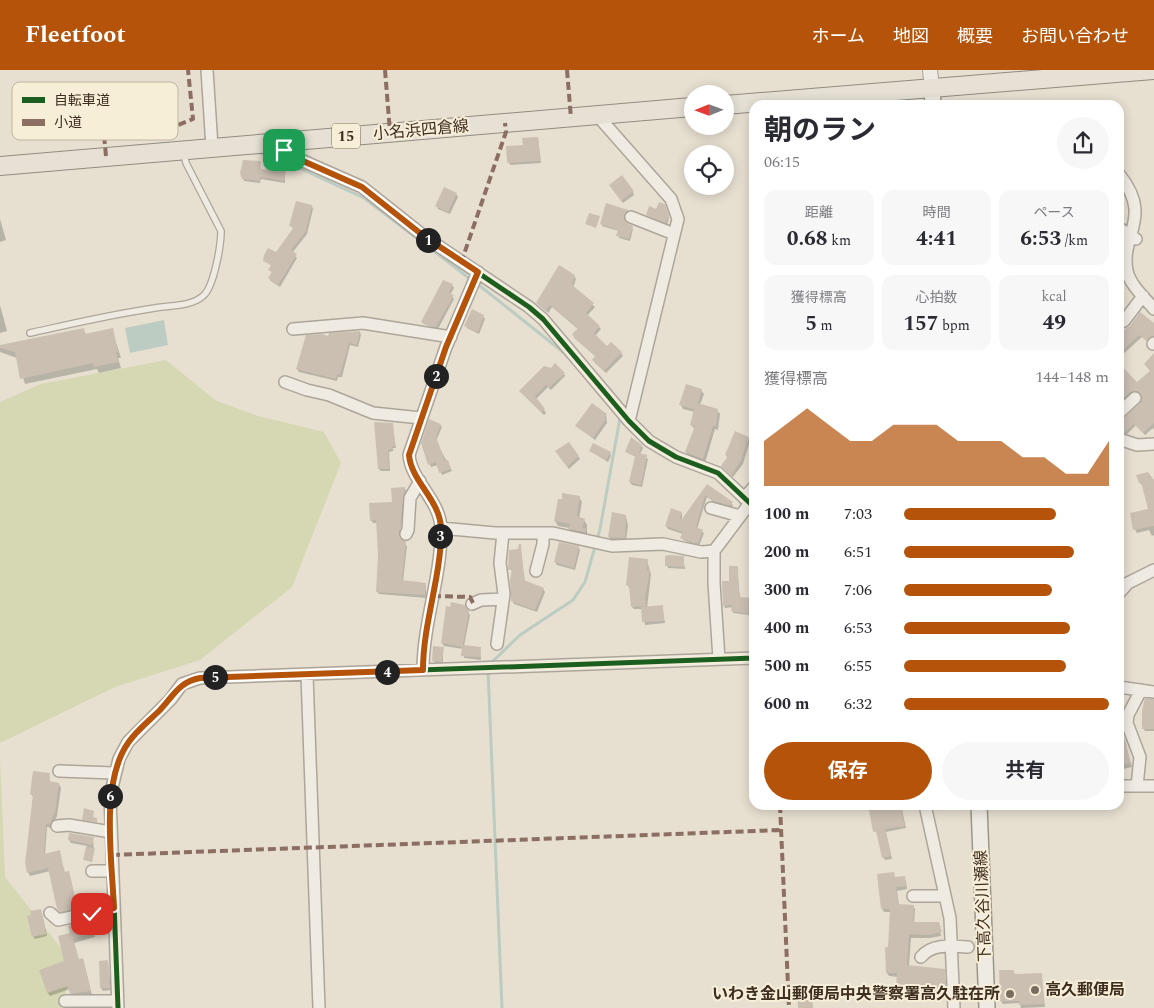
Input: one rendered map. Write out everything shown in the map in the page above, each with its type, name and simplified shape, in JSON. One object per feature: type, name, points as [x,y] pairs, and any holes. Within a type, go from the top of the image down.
[{"type":"main road","points":[[786,100],[1153,70]]},
{"type":"main road","points":[[734,104],[749,103]]},
{"type":"main road","name":"小名浜四倉線","points":[[0,166],[684,108]]},
{"type":"main road","name":"下高久谷川瀬線","points":[[979,810],[987,1008]]},
{"type":"street","points":[[207,70],[212,147]]},
{"type":"street","points":[[597,115],[671,199],[678,220],[629,421]]},
{"type":"street","points":[[272,142],[294,157],[362,187],[425,237],[478,272],[543,319],[629,421],[649,441],[676,457],[718,473],[749,503],[714,551],[719,659]]},
{"type":"street","points":[[1124,180],[1140,198],[1145,212],[1142,227],[1128,256],[1127,272],[1131,282],[1154,309]]},
{"type":"street","points":[[631,217],[674,234]]},
{"type":"street","points":[[1124,231],[1136,239]]},
{"type":"street","points":[[423,670],[423,648],[433,595],[441,528],[439,516],[410,464],[409,455],[420,418],[478,272]]},
{"type":"street","points":[[1124,321],[1143,296]]},
{"type":"street","points":[[292,329],[363,322],[451,337]]},
{"type":"street","points":[[284,382],[329,395],[373,413],[420,418]]},
{"type":"street","points":[[1124,408],[1135,398]]},
{"type":"street","points":[[1124,441],[1152,447]]},
{"type":"street","points":[[406,534],[408,530],[405,498],[420,481]]},
{"type":"street","points":[[711,508],[740,516]]},
{"type":"street","points":[[441,528],[503,533],[543,532],[612,546],[663,544],[701,552],[714,551]]},
{"type":"street","points":[[536,571],[543,544],[543,532]]},
{"type":"street","points":[[497,644],[503,599],[504,580],[500,563],[503,533]]},
{"type":"street","points":[[1124,587],[1128,583],[1154,570]]},
{"type":"street","points":[[472,604],[481,600],[503,599]]},
{"type":"street","points":[[65,1001],[118,1005],[110,796],[114,772],[128,742],[171,699],[182,684],[189,680],[200,678],[749,658]]},
{"type":"street","points":[[307,675],[319,1008]]},
{"type":"street","points":[[1124,688],[1154,692]]},
{"type":"street","points":[[1137,786],[1140,757],[1127,723],[1128,715],[1141,690]]},
{"type":"street","points":[[59,771],[114,772]]},
{"type":"street","points":[[1124,786],[1154,786]]},
{"type":"street","points":[[926,810],[950,918],[954,1008]]},
{"type":"street","points":[[57,826],[68,825],[111,832]]},
{"type":"street","points":[[92,871],[113,871]]},
{"type":"street","points":[[913,896],[945,896]]},
{"type":"street","points":[[50,913],[58,920],[114,908]]},
{"type":"street","points":[[921,957],[930,950],[952,946],[968,947]]},
{"type":"lane","points":[[30,333],[155,308],[181,305],[203,296],[210,288],[221,243],[221,230],[186,163],[183,149]]},
{"type":"green space","points":[[166,360],[215,400],[258,416],[324,432],[341,463],[292,587],[200,660],[115,687],[0,743],[0,402],[41,384]]},
{"type":"green space","points":[[0,758],[5,877],[72,962],[62,1008],[0,1008]]},
{"type":"shaded area","points":[[164,320],[168,345],[130,353],[125,328]]},
{"type":"building","points":[[538,137],[540,161],[507,163],[506,146],[523,145],[522,138]]},
{"type":"building","points":[[243,160],[261,161],[260,169],[286,171],[284,181],[260,177],[260,181],[242,179],[240,173]]},
{"type":"building","points":[[622,175],[634,191],[621,201],[609,185]]},
{"type":"building","points":[[444,187],[457,193],[448,212],[435,206]]},
{"type":"building","points":[[296,201],[312,205],[306,231],[291,250],[297,254],[278,285],[268,278],[272,272],[268,270],[271,265],[263,261],[264,255],[268,248],[276,252],[294,227],[289,226]]},
{"type":"building","points":[[659,202],[665,204],[669,215],[666,223],[646,215],[649,206],[656,209]]},
{"type":"building","points":[[606,203],[628,210],[624,218],[625,222],[633,226],[629,239],[616,236],[618,230],[600,224]]},
{"type":"building","points":[[589,213],[600,216],[596,228],[585,224]]},
{"type":"building","points":[[559,265],[575,275],[572,285],[594,303],[586,313],[600,326],[594,333],[607,346],[611,342],[622,352],[604,371],[592,360],[595,356],[575,339],[572,334],[578,328],[550,305],[546,311],[536,303]]},
{"type":"building","points":[[443,280],[453,284],[449,293],[454,295],[436,327],[429,326],[421,322]]},
{"type":"building","points":[[472,309],[484,315],[478,332],[464,326]]},
{"type":"building","points":[[1140,312],[1154,323],[1154,336],[1147,341],[1139,335],[1124,349],[1124,330],[1130,326]]},
{"type":"building","points":[[84,328],[85,334],[113,328],[118,362],[94,367],[93,363],[20,379],[15,352],[0,348],[0,345]]},
{"type":"building","points":[[360,331],[357,345],[349,343],[340,375],[337,374],[336,379],[296,369],[306,335],[322,334],[328,336],[329,333]]},
{"type":"building","points":[[1154,353],[1154,423],[1143,433],[1134,424],[1124,433],[1124,418],[1140,403],[1142,397],[1137,391],[1130,392],[1124,398],[1124,368],[1137,382],[1150,371],[1144,364]]},
{"type":"building","points":[[555,363],[565,373],[549,388],[546,385],[535,396],[545,409],[541,412],[519,391],[544,366],[551,368]]},
{"type":"building","points":[[686,384],[702,389],[698,403],[718,409],[716,426],[713,426],[703,459],[685,452],[695,426],[690,425],[694,409],[679,405]]},
{"type":"building","points":[[592,403],[607,414],[604,418],[606,419],[593,438],[575,426]]},
{"type":"building","points":[[429,419],[441,424],[436,437],[445,461],[448,460],[451,469],[439,473],[436,462],[428,465],[421,443]]},
{"type":"building","points":[[374,422],[393,423],[395,446],[392,446],[393,449],[388,450],[389,469],[378,469]]},
{"type":"building","points":[[735,431],[749,437],[741,461],[731,475],[721,466],[728,456],[725,455]]},
{"type":"building","points":[[631,437],[642,445],[639,453],[647,455],[641,485],[629,482],[635,456],[625,452]]},
{"type":"building","points":[[569,442],[579,456],[567,467],[555,451]]},
{"type":"building","points":[[593,443],[611,452],[606,460],[589,451]]},
{"type":"building","points":[[1148,472],[1154,480],[1154,526],[1133,530],[1130,513],[1148,509],[1141,482],[1139,483],[1136,475]]},
{"type":"building","points":[[707,484],[733,502],[730,506],[714,501],[705,495],[696,527],[703,530],[698,543],[694,543],[680,538],[683,532],[665,526],[671,508],[682,512],[680,518],[682,519]]},
{"type":"building","points":[[405,487],[399,534],[400,538],[406,541],[402,580],[426,583],[425,595],[376,592],[378,555],[376,520],[370,521],[369,503],[392,502],[391,488]]},
{"type":"building","points":[[562,493],[580,496],[577,516],[585,519],[582,528],[586,529],[585,532],[568,529],[570,524],[554,521],[558,499],[562,499]]},
{"type":"building","points":[[612,512],[626,515],[625,538],[608,537]]},
{"type":"building","points":[[559,542],[579,546],[574,568],[554,562]]},
{"type":"building","points":[[519,544],[521,544],[524,580],[544,588],[535,610],[511,601],[510,580],[512,569],[508,570],[509,550],[518,549]]},
{"type":"building","points":[[665,556],[684,556],[684,567],[665,566]]},
{"type":"building","points":[[629,557],[648,559],[647,570],[650,570],[645,597],[646,606],[631,607],[629,586],[626,585]]},
{"type":"building","points":[[729,566],[738,566],[739,597],[749,598],[748,614],[731,611],[732,605],[723,606],[722,581],[729,581]]},
{"type":"building","points":[[451,602],[465,605],[469,611],[463,645],[481,647],[480,657],[461,656],[462,647],[441,643],[446,606],[450,607]]},
{"type":"building","points":[[663,605],[664,621],[642,622],[641,607]]},
{"type":"building","points":[[433,646],[444,647],[442,662],[432,661]]},
{"type":"building","points":[[1145,698],[1154,699],[1154,729],[1142,729],[1142,710]]},
{"type":"building","points":[[1124,738],[1126,742],[1130,763],[1124,765]]},
{"type":"building","points":[[33,771],[50,773],[49,781],[59,783],[55,813],[50,825],[46,824],[44,854],[60,850],[64,872],[69,871],[77,906],[80,908],[60,912],[57,909],[48,868],[27,873],[25,863],[33,795],[30,794]]},
{"type":"building","points":[[84,808],[94,811],[93,817],[97,818],[97,822],[82,820]]},
{"type":"building","points":[[869,810],[901,810],[905,826],[885,829],[891,856],[882,858],[876,831],[873,832]]},
{"type":"building","points":[[69,833],[94,837],[92,845],[68,840]]},
{"type":"building","points":[[86,847],[95,848],[92,861],[83,860]]},
{"type":"building","points":[[894,872],[895,877],[905,876],[906,886],[896,887],[898,904],[914,905],[913,922],[939,922],[942,932],[928,935],[909,934],[907,965],[945,969],[946,991],[896,989],[897,973],[886,973],[885,947],[888,947],[890,909],[881,909],[877,874]]},
{"type":"building","points":[[41,909],[46,934],[32,937],[27,916],[31,915],[30,911]]},
{"type":"building","points":[[91,921],[94,933],[73,939],[79,959],[83,958],[91,991],[70,994],[68,986],[47,993],[39,970],[64,961],[58,936],[70,933],[68,926]]},
{"type":"building","points":[[108,960],[110,988],[100,988],[99,961]]},
{"type":"building","points":[[999,970],[1014,970],[1016,974],[1042,973],[1044,1004],[1019,1005],[1019,1001],[1000,1001]]},
{"type":"building","points":[[812,989],[813,1008],[798,1008],[797,990]]},
{"type":"waterway","points":[[257,152],[273,156],[364,198],[469,278]]},
{"type":"waterway","points":[[480,286],[568,356]]},
{"type":"waterway","points":[[490,664],[520,635],[573,600],[585,582],[600,529],[620,418]]},
{"type":"waterway","points":[[488,670],[502,1008]]},
{"type":"marked path","points":[[178,125],[193,119],[188,70]]},
{"type":"marked path","points":[[385,70],[390,132]]},
{"type":"marked path","points":[[567,70],[571,118]]},
{"type":"marked path","points":[[461,263],[506,132],[505,123]]},
{"type":"marked path","points":[[104,140],[106,156]]},
{"type":"marked path","points":[[433,596],[470,597],[473,603]]},
{"type":"marked path","points":[[780,810],[789,1008]]},
{"type":"marked path","points":[[112,855],[781,830]]},
{"type":"cycle path","points":[[272,142],[294,157],[362,187],[425,237],[529,307],[543,319],[629,421],[649,441],[676,457],[718,473],[749,502]]},
{"type":"cycle path","points":[[118,1008],[110,796],[119,759],[128,742],[171,699],[182,684],[200,678],[749,658]]},
{"type":"place","name":"高久郵便局","points":[[1035,990]]},
{"type":"place","name":"いわき金山郵便局中央警察署高久駐在所","points":[[1010,994]]},
{"type":"route","points":[[92,914],[100,910],[114,908],[110,796],[119,759],[128,742],[171,699],[182,684],[189,680],[200,678],[423,670],[424,638],[433,595],[441,528],[439,516],[410,464],[409,455],[446,347],[478,272],[461,263],[425,237],[380,199],[362,187],[294,157],[284,150]]}]
